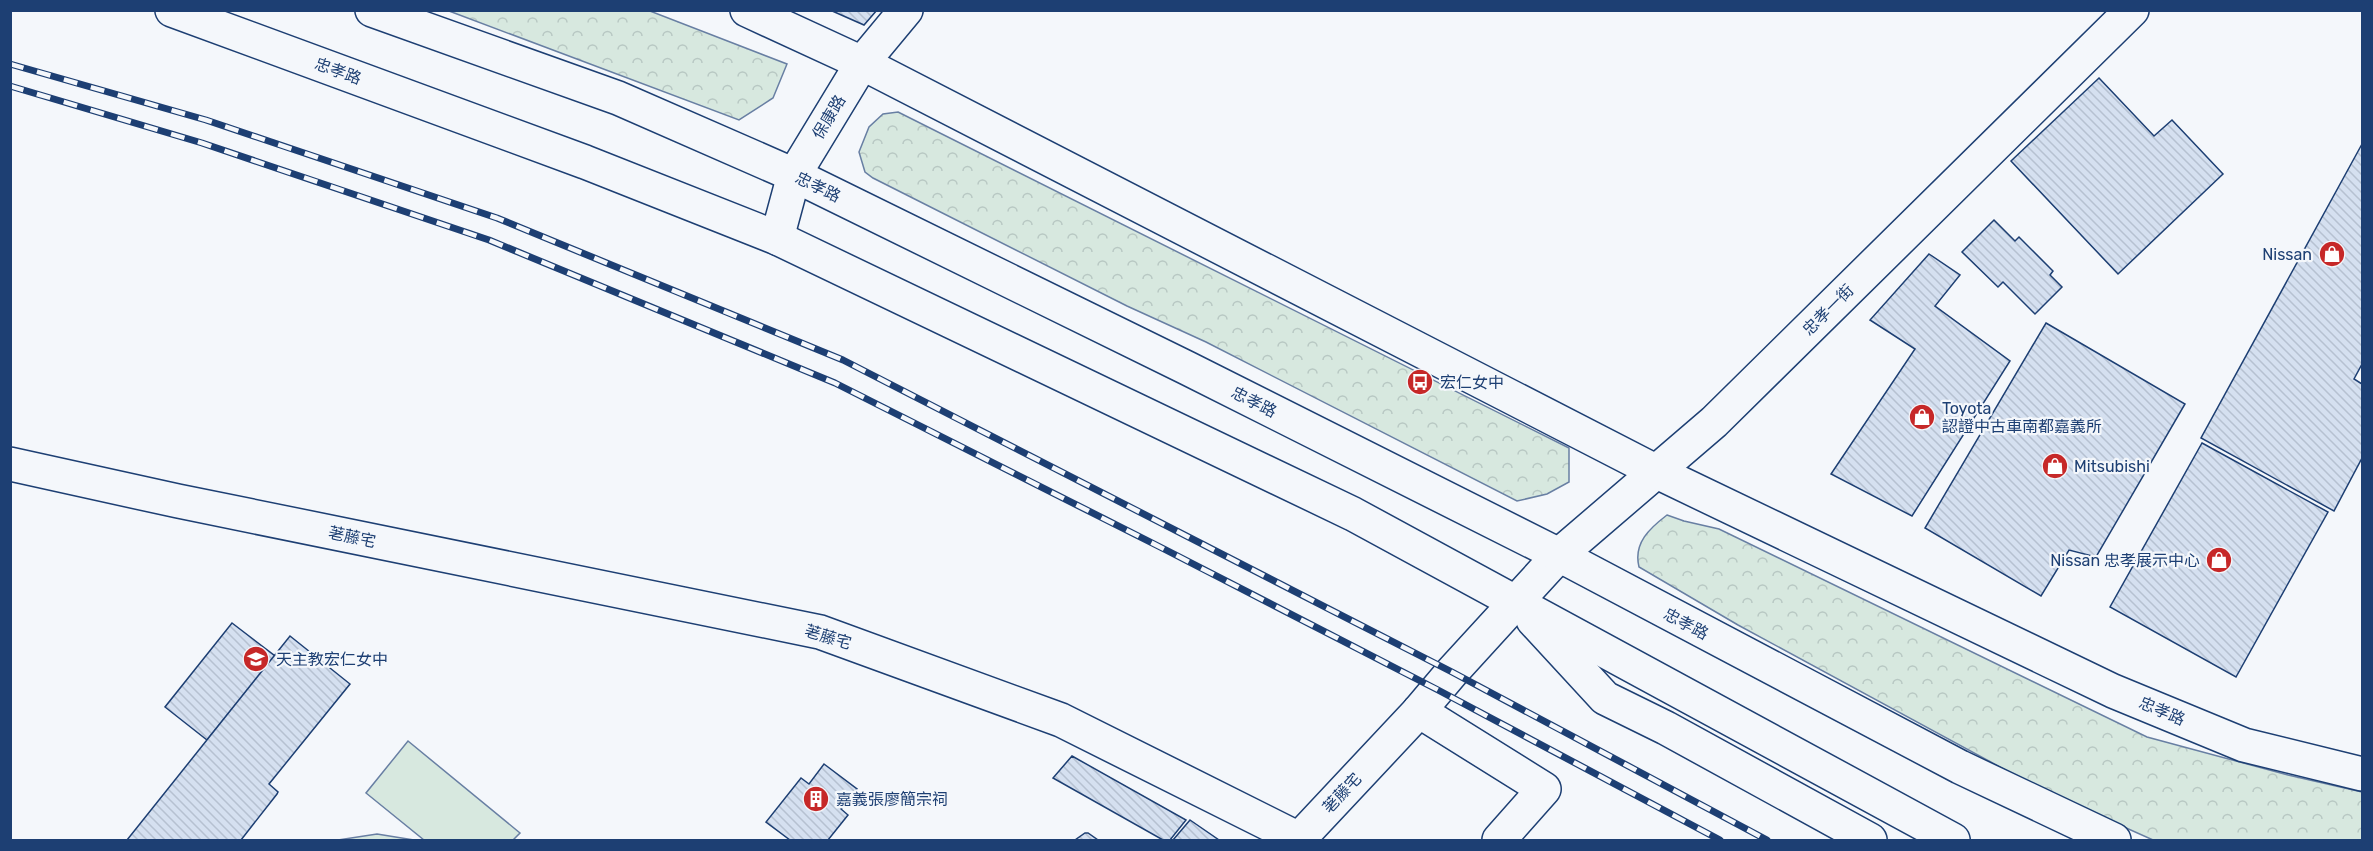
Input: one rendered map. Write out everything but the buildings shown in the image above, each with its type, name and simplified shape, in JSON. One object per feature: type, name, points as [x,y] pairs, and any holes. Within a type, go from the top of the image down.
[{"type":"main road","name":"忠孝路","points":[[172,10],[585,162],[777,238],[1353,513],[1953,840]]},
{"type":"main road","name":"忠孝路","points":[[372,10],[618,98],[794,175],[1187,368],[1559,555],[1960,767],[2114,840]]},
{"type":"main road","name":"忠孝路","points":[[747,10],[861,63],[1655,471],[2113,691],[2244,745],[2362,774]]},
{"type":"main road","name":"保康路","points":[[777,238],[794,175],[861,63],[906,10]]},
{"type":"main road","name":"忠孝一街","points":[[1516,601],[1559,555],[1714,422],[2132,10]]},
{"type":"main road","name":"荖藤宅","points":[[10,464],[178,501],[819,632],[1061,720],[1299,838],[1419,711],[1516,601]]},
{"type":"main road","name":"忠孝路","points":[[1516,601],[1605,698],[1666,728],[1870,840]]},
{"type":"main road","points":[[1419,711],[1544,789],[1499,840]]},
{"type":"green space","points":[[449,11],[650,11],[787,64],[773,98],[739,120]]},
{"type":"green space","points":[[898,112],[1569,448],[1569,482],[1547,494],[1517,501],[1206,342],[1127,306],[873,178],[865,172],[859,152],[869,127],[883,114]]},
{"type":"green space","points":[[1667,515],[1719,529],[2147,737],[2288,775],[2362,792],[2362,840],[2153,840],[2048,793],[1738,625],[1639,567],[1638,551],[1644,537]]},
{"type":"green space","points":[[408,741],[520,833],[513,840],[424,840],[366,793]]},
{"type":"green space","points":[[377,834],[414,840],[338,840]]},
{"type":"railway","points":[[10,64],[206,120],[497,218],[843,360],[1452,672],[1767,840]]},
{"type":"railway","points":[[10,86],[202,143],[489,240],[835,383],[1438,690],[1720,840]]},
{"type":"place","name":"Nissan","points":[[2332,254]]},
{"type":"place","name":"宏仁女中","points":[[1420,382]]},
{"type":"place","name":"Toyota 認證中古車南都嘉義所","points":[[1922,417]]},
{"type":"place","name":"Mitsubishi","points":[[2055,466]]},
{"type":"place","name":"Nissan 忠孝展示中心","points":[[2219,560]]},
{"type":"place","name":"天主教宏仁女中","points":[[256,659]]},
{"type":"place","name":"嘉義張廖簡宗祠","points":[[816,799]]}]
